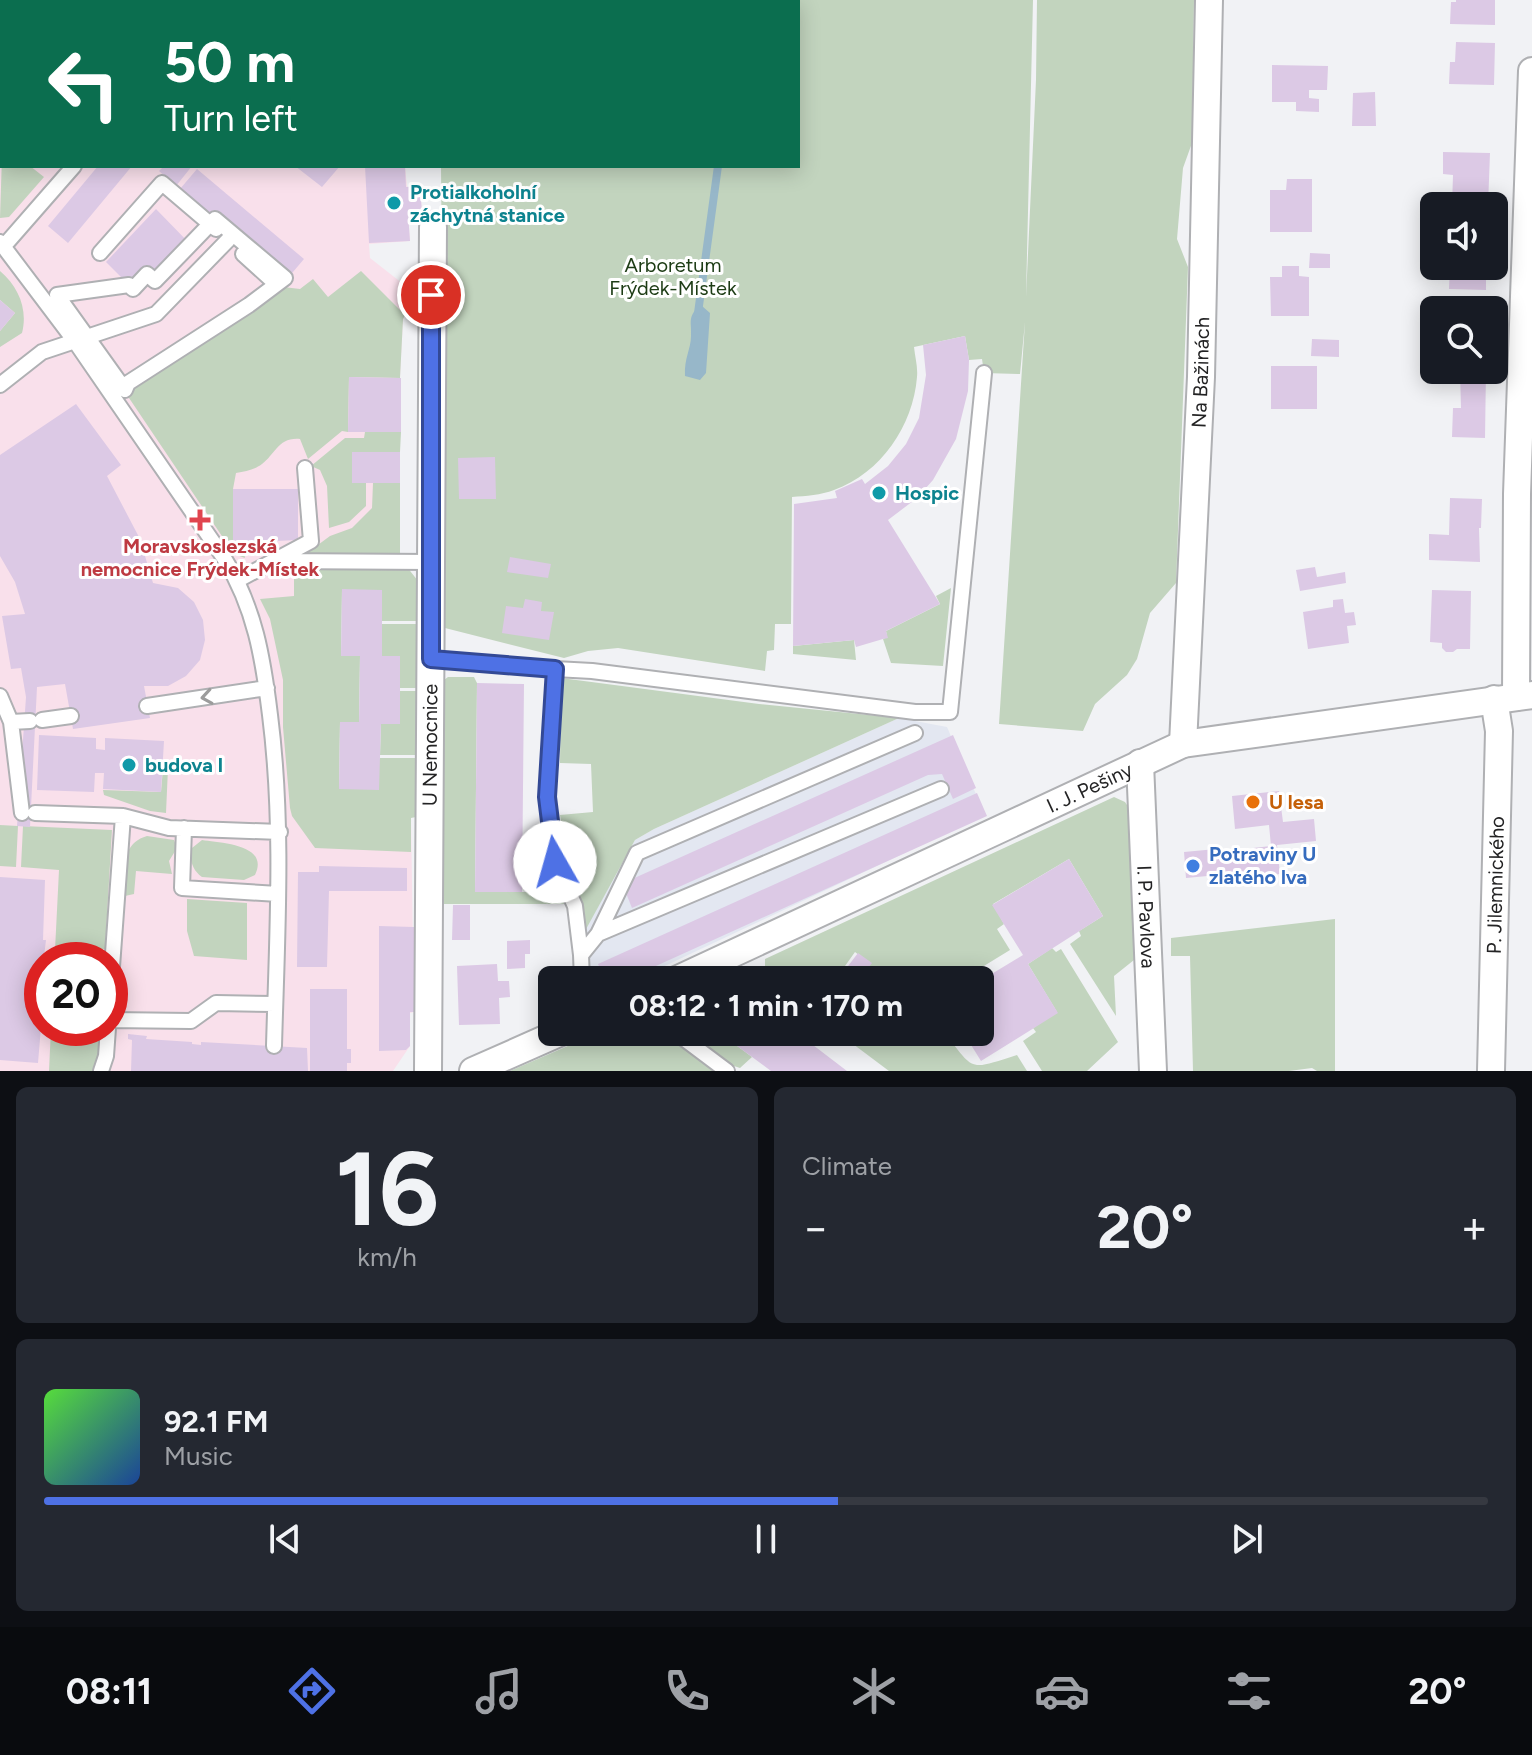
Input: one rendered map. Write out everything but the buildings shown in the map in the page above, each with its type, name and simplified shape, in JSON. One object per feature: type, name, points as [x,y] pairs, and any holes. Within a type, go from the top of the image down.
[{"type":"street","name":"Na Bažinách","points":[[1183,744],[1201,377],[1209,0]]},
{"type":"street","name":"P. Jilemnického","points":[[1491,1071],[1499,731],[1514,697],[1517,494],[1532,71]]},
{"type":"street","name":"U Nemocnice","points":[[428,1071],[433,227]]},
{"type":"street","name":"I. J. Pešiny","points":[[706,966],[1183,744],[1514,697]]},
{"type":"street","name":"I. P. Pavlova","points":[[1140,763],[1153,1071]]},
{"type":"street","points":[[473,1071],[538,1042]]},
{"type":"lane","points":[[72,168],[1,244],[82,339],[125,390],[128,383],[249,305],[285,278],[215,219],[155,281],[147,274],[133,289],[129,285],[57,295],[82,339],[238,580],[259,637],[275,751],[280,832],[274,1046]]},
{"type":"lane","points":[[100,253],[162,183],[275,283]]},
{"type":"lane","points":[[0,385],[42,352],[156,314],[228,240]]},
{"type":"lane","points":[[431,659],[592,671],[915,712],[950,712],[984,373]]},
{"type":"lane","points":[[238,580],[311,541],[305,468]]},
{"type":"lane","points":[[275,561],[431,562]]},
{"type":"lane","points":[[555,669],[547,797],[555,862],[575,906],[581,966]]},
{"type":"lane","points":[[147,706],[267,688]]},
{"type":"lane","points":[[0,696],[11,722],[28,813],[123,816],[169,828],[280,832]]},
{"type":"lane","points":[[11,722],[71,716]]},
{"type":"lane","points":[[581,955],[598,934],[637,853],[915,733]]},
{"type":"lane","points":[[598,934],[941,789]]},
{"type":"lane","points":[[114,942],[123,816]]},
{"type":"lane","points":[[184,828],[182,888],[278,894]]},
{"type":"lane","points":[[128,1020],[191,1021],[216,1003],[275,1004]]},
{"type":"lane","points":[[101,1071],[107,1046]]},
{"type":"lane","points":[[694,1046],[727,1071]]},
{"type":"shaded area","name":"Moravskoslezská nemocnice Frýdek-Místek","points":[[0,168],[405,168],[407,187],[420,186],[422,213],[408,214],[410,241],[369,244],[370,258],[416,294],[403,319],[400,566],[322,566],[306,811],[411,817],[414,1012],[410,1013],[410,1046],[393,1071],[0,1071]]},
{"type":"shaded area","points":[[899,718],[947,727],[985,815],[665,966],[574,966],[586,928],[635,840]]},
{"type":"green space","name":"Arboretum Frýdek-Místek","points":[[800,0],[1033,0],[1026,297],[1037,0],[1194,0],[1192,143],[1183,168],[1177,239],[1188,267],[1176,583],[1150,613],[1137,659],[1127,675],[1095,704],[1083,731],[999,724],[1025,322],[1020,374],[984,373],[982,359],[969,360],[965,336],[914,347],[917,373],[914,395],[909,413],[892,446],[880,460],[851,482],[824,493],[792,497],[791,624],[775,624],[774,650],[767,651],[765,671],[618,648],[588,651],[564,658],[445,628],[441,168],[800,168]]},
{"type":"green space","points":[[2,168],[33,168],[44,177],[9,217],[0,218]]},
{"type":"green space","points":[[0,271],[17,292],[23,307],[24,324],[22,333],[0,347],[0,331],[15,313],[0,300]]},
{"type":"green space","points":[[361,271],[405,315],[400,378],[349,377],[348,432],[342,431],[308,459],[300,439],[287,441],[259,466],[236,473],[233,542],[242,543],[245,558],[234,554],[127,395],[126,386],[275,286],[300,289],[313,279],[328,297]]},
{"type":"green space","points":[[365,432],[401,432],[400,452],[352,452],[352,482],[366,483],[366,506],[349,522],[329,528],[327,486],[320,470],[311,466],[345,438],[364,438]]},
{"type":"green space","points":[[373,483],[400,483],[400,558],[303,556],[330,536],[352,528],[372,508]]},
{"type":"green space","points":[[310,565],[407,567],[418,581],[417,621],[382,621],[382,590],[342,590],[341,656],[360,656],[359,722],[340,722],[339,788],[380,758],[417,758],[416,817],[411,818],[411,852],[315,848],[292,816],[283,727],[283,680],[270,619],[260,599],[294,596],[294,577],[298,570]]},
{"type":"green space","points":[[951,588],[943,666],[891,663],[883,639],[887,637],[886,631],[940,604],[936,596]]},
{"type":"green space","points":[[382,624],[417,624],[417,688],[400,688],[400,656],[382,656]]},
{"type":"green space","points":[[854,640],[856,660],[793,654],[793,646]]},
{"type":"green space","points":[[448,677],[474,677],[477,683],[475,892],[532,892],[533,860],[550,860],[565,904],[437,904],[441,682]]},
{"type":"green space","points":[[561,678],[759,704],[899,718],[635,840],[585,931],[581,901],[568,861],[560,815],[593,812],[591,764],[560,763]]},
{"type":"green space","points":[[400,691],[417,691],[417,755],[380,755],[381,724],[400,724]]},
{"type":"green space","points":[[163,768],[168,768],[166,813],[150,811],[104,795],[103,790],[161,792]]},
{"type":"green space","points":[[1114,797],[1125,802],[1131,811],[1134,960],[1114,976],[1116,1016],[1070,944],[1081,936],[1079,931],[1103,916],[1069,859],[993,904],[1004,924],[997,929],[1010,950],[984,966],[867,966],[869,963],[855,952],[845,966],[765,966],[765,959]]},
{"type":"green space","points":[[0,825],[18,826],[16,867],[0,866]]},
{"type":"green space","points":[[23,826],[112,830],[105,942],[55,942],[59,870],[21,867]]},
{"type":"green space","points":[[147,836],[174,840],[177,848],[169,861],[172,874],[136,871],[134,894],[125,896],[128,852],[138,840]]},
{"type":"green space","points":[[202,840],[231,844],[250,851],[258,865],[255,875],[244,880],[202,877],[194,868],[191,856],[192,848]]},
{"type":"green space","points":[[187,899],[247,903],[247,960],[194,956],[187,931]]},
{"type":"green space","points":[[1335,919],[1335,1071],[1312,1068],[1289,1071],[1193,1071],[1190,956],[1171,956],[1171,938]]},
{"type":"green space","points":[[1052,948],[1056,952],[1061,949],[1118,1042],[1087,1071],[1042,1071],[1023,1041],[1036,1032],[1033,1028],[1057,1012],[1028,964]]},
{"type":"green space","points":[[50,1046],[99,1046],[98,1071],[49,1071]]},
{"type":"green space","points":[[568,1046],[682,1046],[713,1071],[510,1071]]},
{"type":"green space","points":[[704,1046],[737,1046],[752,1057],[740,1068],[728,1064]]},
{"type":"green space","points":[[856,1046],[955,1046],[968,1061],[980,1065],[1017,1055],[1027,1071],[889,1071]]},
{"type":"water","points":[[699,306],[710,313],[706,373],[700,380],[685,376],[691,341],[691,317]]},
{"type":"waterway","points":[[698,313],[718,168]]},
{"type":"place","name":"Protialkoholní záchytná stanice","points":[[394,203]]},
{"type":"place","name":"Hospic","points":[[879,493]]},
{"type":"place","name":"Moravskoslezská nemocnice Frýdek-Místek","points":[[200,520]]},
{"type":"place","name":"budova I","points":[[129,765]]},
{"type":"place","name":"U lesa","points":[[1253,802]]},
{"type":"place","name":"Potraviny U zlatého lva","points":[[1193,866]]},
{"type":"route","points":[[431,295],[431,659],[555,669],[547,797],[555,862]]}]
